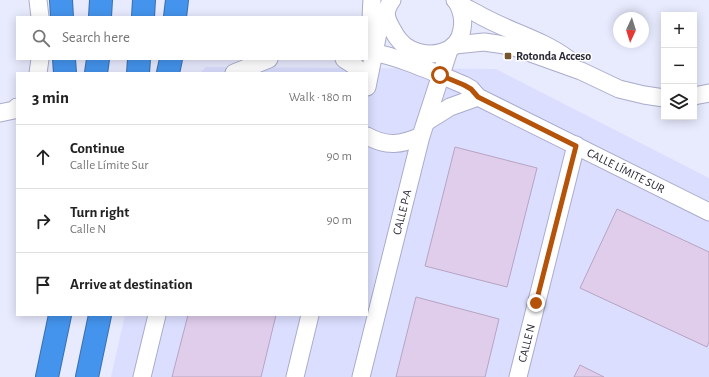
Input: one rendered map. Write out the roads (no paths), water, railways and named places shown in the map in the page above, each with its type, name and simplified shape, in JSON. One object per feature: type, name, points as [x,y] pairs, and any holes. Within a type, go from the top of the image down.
[{"type":"highway","points":[[60,0],[62,16]]},
{"type":"highway","points":[[100,16],[101,0]]},
{"type":"highway","points":[[142,16],[144,0]]},
{"type":"highway","points":[[175,16],[176,0]]},
{"type":"highway","points":[[64,60],[65,72]]},
{"type":"highway","points":[[96,72],[98,60]]},
{"type":"highway","points":[[138,72],[139,60]]},
{"type":"highway","points":[[168,72],[171,60]]},
{"type":"highway","points":[[47,377],[60,316]]},
{"type":"highway","points":[[87,377],[100,316]]},
{"type":"street","points":[[38,0],[40,16]]},
{"type":"street","points":[[372,0],[372,48]]},
{"type":"street","points":[[459,3],[491,22],[547,46],[567,58],[581,71]]},
{"type":"street","name":"CALLE P-A","points":[[361,377],[423,129],[440,75],[452,47],[460,37],[463,27],[459,3]]},
{"type":"street","points":[[368,72],[372,48],[387,5]]},
{"type":"street","points":[[387,5],[389,24],[395,34],[404,45],[422,53],[437,53],[452,47],[478,42],[498,44],[526,51],[581,71],[619,89],[661,98]]},
{"type":"street","name":"CALLE LÍMITE SUR","points":[[372,48],[464,85],[471,89],[478,97],[709,212]]},
{"type":"street","points":[[368,79],[380,69],[398,59]]},
{"type":"street","points":[[38,72],[40,60]]},
{"type":"street","points":[[236,72],[266,60]]},
{"type":"street","points":[[346,60],[356,66],[360,72]]},
{"type":"street","points":[[697,95],[709,93]]},
{"type":"street","points":[[368,137],[376,141],[393,144],[407,142],[450,107],[478,97]]},
{"type":"street","points":[[0,114],[16,108]]},
{"type":"street","name":"CALLE N","points":[[518,377],[576,146]]},
{"type":"street","points":[[142,377],[157,316]]},
{"type":"street","points":[[295,377],[310,316]]},
{"type":"place","name":"Rotonda Acceso","points":[[508,56]]}]
